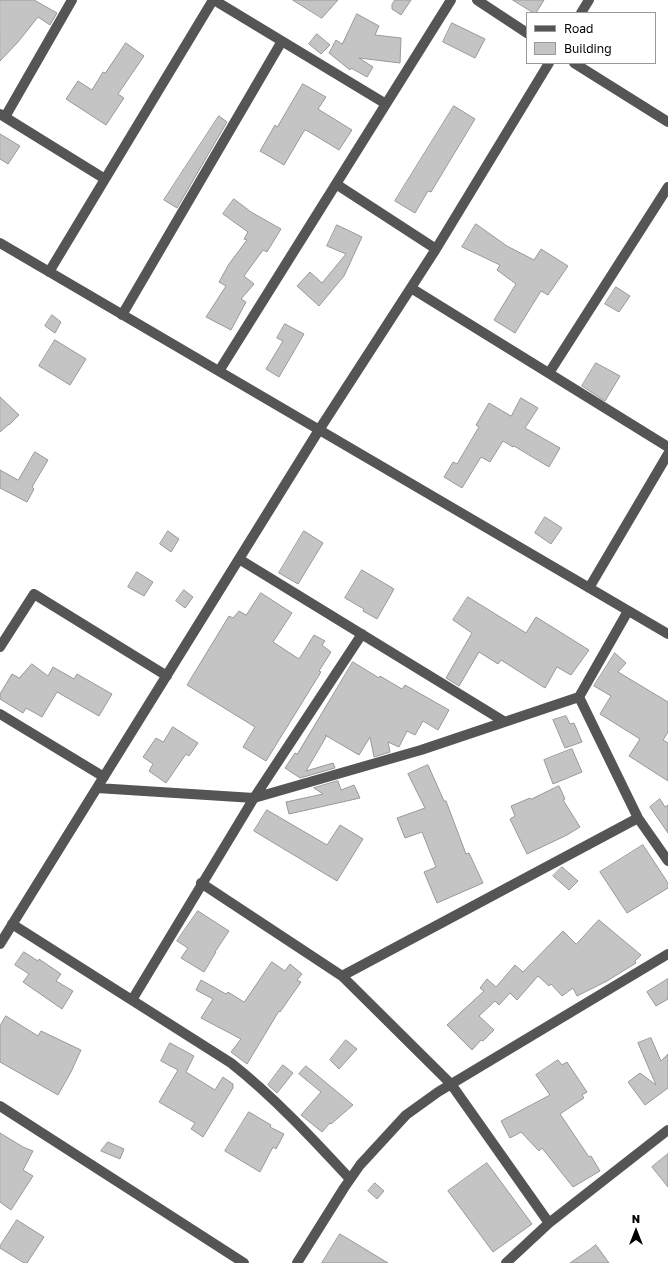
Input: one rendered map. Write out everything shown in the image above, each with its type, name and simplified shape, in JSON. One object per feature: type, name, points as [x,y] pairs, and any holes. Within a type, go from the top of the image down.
[{"type":"street","points":[[72,0],[2,115],[105,179]]},
{"type":"street","points":[[49,272],[214,0],[386,104]]},
{"type":"street","points":[[219,371],[451,0]]},
{"type":"street","points":[[477,0],[526,32]]},
{"type":"street","points":[[582,12],[589,0]]},
{"type":"street","points":[[122,315],[282,41]]},
{"type":"street","points":[[0,944],[319,430],[436,249],[548,64]]},
{"type":"street","points":[[576,64],[668,122]]},
{"type":"street","points":[[336,184],[436,249]]},
{"type":"street","points":[[549,373],[668,187]]},
{"type":"street","points":[[0,243],[668,634]]},
{"type":"street","points":[[411,288],[668,447]]},
{"type":"street","points":[[589,588],[668,454]]},
{"type":"street","points":[[239,559],[505,722]]},
{"type":"street","points":[[0,647],[34,594],[167,676]]},
{"type":"street","points":[[97,788],[254,798],[421,750],[505,722],[579,697],[628,611]]},
{"type":"street","points":[[132,1000],[201,883],[254,798],[362,634]]},
{"type":"street","points":[[579,697],[638,818],[668,861]]},
{"type":"street","points":[[0,714],[104,777]]},
{"type":"street","points":[[342,976],[638,818]]},
{"type":"street","points":[[201,883],[342,976],[452,1084],[549,1223]]},
{"type":"street","points":[[12,924],[231,1063],[254,1081],[285,1110],[350,1178]]},
{"type":"street","points":[[297,1263],[350,1178],[406,1115],[452,1084],[668,954]]},
{"type":"street","points":[[0,1106],[244,1263]]},
{"type":"street","points":[[506,1263],[549,1223],[668,1130]]},
{"type":"building","points":[[0,0],[34,0],[57,13],[50,25],[38,17],[18,42],[0,61]]},
{"type":"building","points":[[293,0],[338,0],[322,18]]},
{"type":"building","points":[[395,0],[411,0],[401,15],[392,9],[392,5]]},
{"type":"building","points":[[513,0],[544,0],[537,12],[532,12]]},
{"type":"building","points":[[357,14],[379,26],[375,35],[401,38],[400,63],[359,58],[373,67],[367,77],[351,68],[350,70],[329,53],[336,40],[342,44]]},
{"type":"building","points":[[452,23],[485,39],[475,58],[443,42]]},
{"type":"building","points":[[317,34],[330,45],[321,54],[309,44]]},
{"type":"building","points":[[126,43],[144,56],[118,94],[124,98],[106,125],[66,99],[78,81],[92,90],[103,72],[105,73]]},
{"type":"building","points":[[303,84],[326,97],[318,109],[352,130],[339,150],[306,130],[304,131],[284,165],[260,151],[275,125],[277,127]]},
{"type":"building","points":[[454,106],[475,119],[431,192],[428,191],[415,213],[395,201]]},
{"type":"building","points":[[219,116],[227,122],[177,208],[164,200]]},
{"type":"building","points":[[0,134],[20,146],[8,164],[0,159]]},
{"type":"building","points":[[234,199],[251,212],[281,229],[267,252],[263,250],[244,276],[254,284],[241,299],[246,302],[231,330],[206,317],[226,286],[219,282],[229,264],[247,240],[244,239],[248,232],[223,214]]},
{"type":"building","points":[[476,224],[507,246],[534,260],[541,249],[568,266],[548,295],[541,291],[515,333],[494,320],[516,284],[497,270],[500,265],[462,247]]},
{"type":"building","points":[[337,225],[362,237],[344,276],[319,306],[297,286],[310,272],[322,283],[346,254],[327,246]]},
{"type":"building","points":[[616,287],[630,296],[619,312],[605,304]]},
{"type":"building","points":[[52,315],[61,322],[55,333],[45,326]]},
{"type":"building","points":[[285,324],[304,334],[279,377],[266,369],[283,341],[277,338]]},
{"type":"building","points":[[55,340],[86,359],[70,385],[39,366]]},
{"type":"building","points":[[596,363],[620,376],[605,401],[582,386]]},
{"type":"building","points":[[0,397],[19,415],[0,432]]},
{"type":"building","points":[[521,398],[538,408],[525,428],[560,448],[549,467],[503,441],[490,462],[481,457],[462,488],[444,477],[453,462],[457,464],[479,427],[476,425],[489,403],[511,416]]},
{"type":"building","points":[[35,452],[48,460],[32,487],[34,489],[27,502],[0,488],[0,470],[18,480]]},
{"type":"building","points":[[545,517],[562,528],[551,544],[535,533]]},
{"type":"building","points":[[168,531],[179,539],[171,552],[160,544]]},
{"type":"building","points":[[304,531],[323,543],[298,584],[279,573]]},
{"type":"building","points":[[362,570],[394,589],[377,619],[363,611],[364,609],[345,598]]},
{"type":"building","points":[[137,572],[153,582],[144,596],[128,587]]},
{"type":"building","points":[[184,590],[193,597],[185,608],[176,601]]},
{"type":"building","points":[[261,593],[292,613],[273,642],[299,659],[314,635],[325,641],[322,645],[331,652],[319,671],[321,672],[266,761],[243,747],[255,727],[187,685],[229,616],[233,618],[239,611],[246,615]]},
{"type":"building","points":[[468,597],[526,633],[536,617],[589,650],[571,675],[557,667],[545,688],[501,660],[498,664],[479,652],[459,686],[446,678],[472,633],[453,620]]},
{"type":"building","points":[[615,653],[626,663],[618,672],[668,702],[668,732],[663,740],[668,743],[668,781],[629,756],[640,739],[600,714],[611,696],[594,686]]},
{"type":"building","points":[[353,662],[379,678],[380,676],[402,689],[405,685],[449,710],[438,730],[423,721],[415,735],[407,731],[399,747],[388,742],[390,752],[374,757],[370,737],[359,755],[325,735],[326,737],[306,771],[333,763],[335,768],[300,778],[285,768],[295,753],[297,754]]},
{"type":"building","points":[[32,664],[48,676],[53,667],[74,679],[77,674],[112,694],[99,716],[57,692],[42,717],[26,708],[23,713],[0,699],[0,694],[12,674],[19,678]]},
{"type":"building","points":[[566,716],[570,724],[574,723],[582,742],[565,748],[553,720]]},
{"type":"building","points":[[173,727],[198,743],[189,756],[186,754],[166,783],[149,771],[153,764],[143,757],[156,738],[163,742]]},
{"type":"building","points":[[572,749],[582,772],[553,784],[544,760]]},
{"type":"building","points":[[428,765],[444,801],[446,801],[466,854],[469,853],[483,883],[437,903],[424,872],[436,867],[422,832],[405,838],[397,818],[425,808],[408,774]]},
{"type":"building","points":[[338,781],[341,790],[354,785],[360,798],[289,814],[286,802],[323,794],[314,788]]},
{"type":"building","points":[[559,786],[565,799],[563,800],[580,827],[567,835],[527,854],[510,819],[515,816],[511,806],[530,798],[531,799]]},
{"type":"building","points":[[660,799],[665,807],[668,805],[668,833],[650,807]]},
{"type":"building","points":[[267,810],[327,845],[340,825],[363,839],[337,881],[254,831]]},
{"type":"building","points":[[643,845],[668,883],[668,888],[627,913],[600,872]]},
{"type":"building","points":[[562,867],[578,881],[569,890],[553,876]]},
{"type":"building","points":[[198,911],[229,931],[204,972],[181,958],[188,948],[177,941]]},
{"type":"building","points":[[599,920],[641,955],[635,961],[636,963],[607,981],[577,996],[573,988],[562,996],[551,984],[549,986],[538,976],[517,1000],[510,993],[499,1005],[495,1001],[479,1016],[494,1030],[483,1041],[481,1040],[472,1050],[447,1025],[484,991],[480,988],[487,979],[496,987],[515,965],[523,972],[563,931],[576,944]]},
{"type":"building","points":[[24,952],[38,961],[39,959],[61,974],[56,981],[73,991],[62,1009],[23,982],[29,974],[15,965]]},
{"type":"building","points":[[272,962],[285,971],[290,964],[302,974],[297,980],[301,982],[280,1012],[279,1011],[247,1064],[231,1052],[241,1039],[201,1018],[213,999],[196,990],[201,980],[226,994],[228,992],[244,1002]]},
{"type":"building","points":[[668,979],[668,999],[656,1006],[647,992]]},
{"type":"building","points":[[6,1016],[38,1036],[41,1031],[81,1050],[58,1095],[0,1062],[0,1026]]},
{"type":"building","points":[[651,1038],[661,1061],[668,1054],[668,1088],[645,1105],[628,1082],[640,1073],[656,1085],[638,1043]]},
{"type":"building","points":[[346,1040],[357,1049],[339,1069],[330,1060]]},
{"type":"building","points":[[170,1043],[194,1056],[186,1072],[215,1090],[223,1077],[233,1084],[233,1088],[203,1137],[191,1129],[195,1123],[159,1102],[178,1070],[161,1061]]},
{"type":"building","points":[[558,1060],[562,1065],[567,1062],[587,1092],[582,1095],[584,1098],[560,1114],[589,1157],[591,1156],[600,1171],[573,1187],[542,1148],[539,1151],[521,1132],[510,1138],[501,1121],[550,1095],[536,1075]]},
{"type":"building","points":[[283,1065],[293,1073],[277,1093],[268,1085]]},
{"type":"building","points":[[306,1066],[353,1105],[331,1124],[330,1123],[322,1132],[301,1115],[321,1092],[299,1074]]},
{"type":"building","points":[[249,1112],[271,1125],[270,1127],[284,1134],[276,1149],[273,1147],[260,1172],[225,1151]]},
{"type":"building","points":[[0,1133],[23,1147],[33,1151],[23,1170],[33,1176],[11,1210],[0,1202]]},
{"type":"building","points":[[108,1142],[124,1149],[120,1159],[101,1151]]},
{"type":"building","points":[[668,1154],[668,1187],[652,1167]]},
{"type":"building","points":[[487,1163],[532,1224],[493,1252],[448,1191]]},
{"type":"building","points":[[375,1183],[384,1191],[377,1199],[368,1191]]},
{"type":"building","points":[[17,1220],[44,1237],[27,1263],[24,1263],[0,1248]]},
{"type":"building","points":[[340,1234],[388,1263],[322,1263]]},
{"type":"building","points":[[596,1245],[609,1263],[570,1263],[589,1250]]}]
